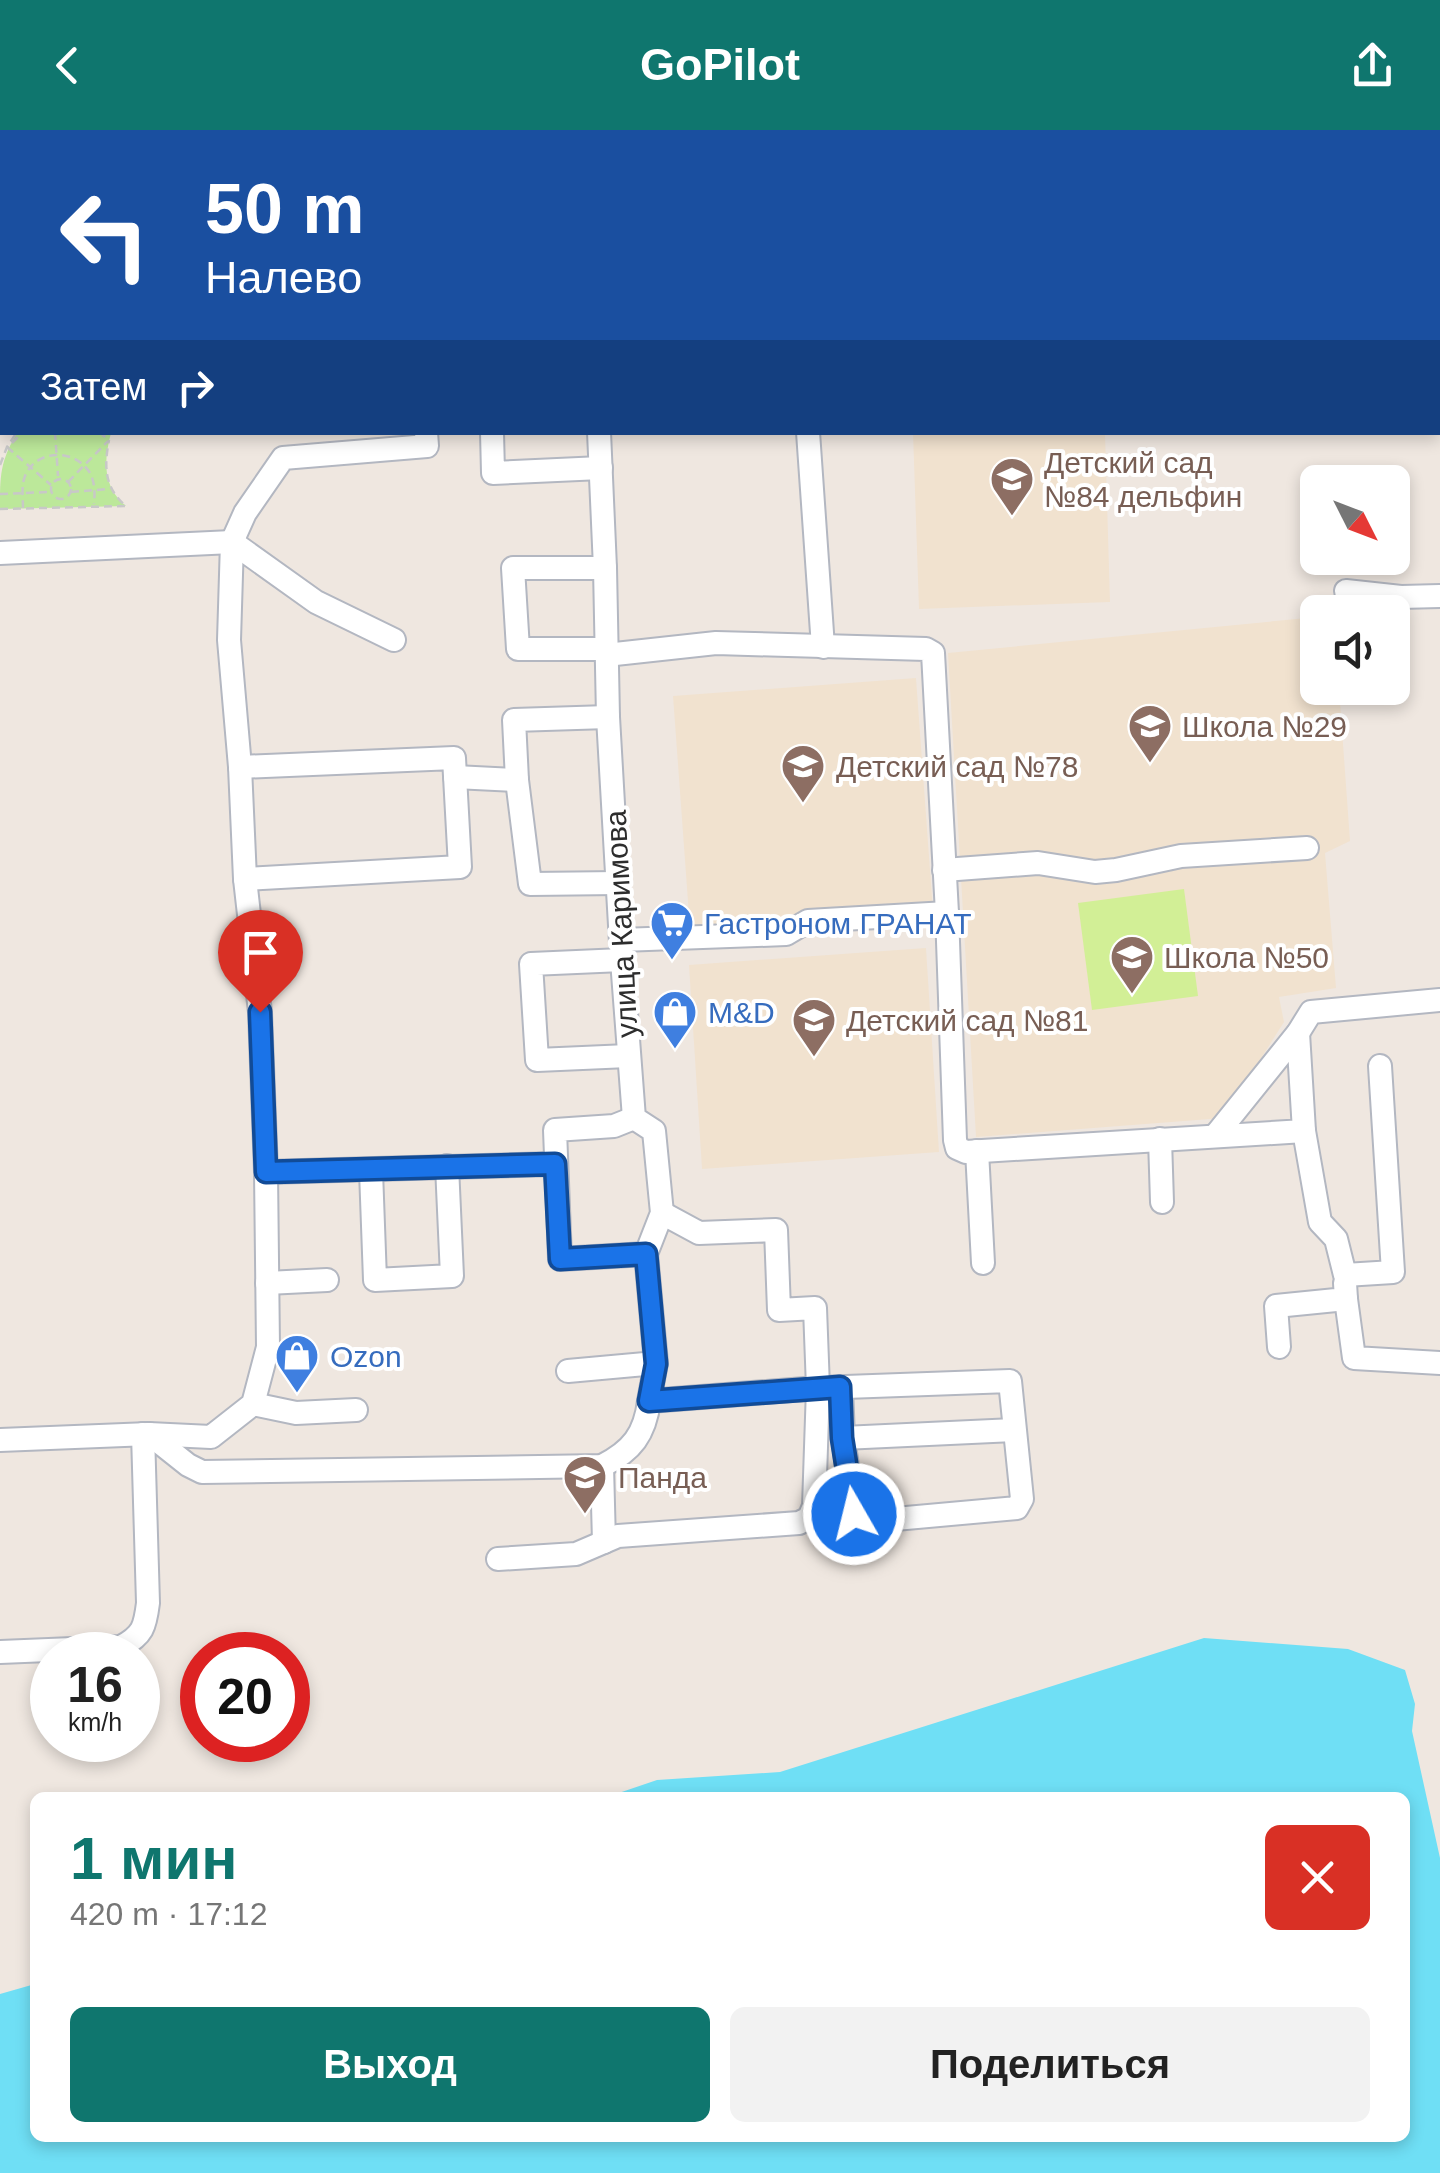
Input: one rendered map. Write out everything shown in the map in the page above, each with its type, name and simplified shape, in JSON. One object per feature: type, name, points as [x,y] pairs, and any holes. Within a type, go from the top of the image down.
[{"type":"street","points":[[0,1440],[146,1434],[211,1437],[254,1404],[268,1347],[266,1172],[260,1012],[245,879],[230,640],[232,542],[245,513],[283,458],[427,446],[426,435]]},
{"type":"street","points":[[492,435],[493,473],[601,468]]},
{"type":"street","name":"улица Каримова","points":[[599,435],[608,717],[628,1056],[634,1118],[654,1130],[662,1214],[646,1254],[656,1364],[647,1420],[622,1456],[602,1466]]},
{"type":"street","points":[[808,435],[823,647]]},
{"type":"street","points":[[0,554],[232,542],[316,602],[394,640]]},
{"type":"street","points":[[605,568],[514,568],[518,650],[606,652],[716,643],[926,649],[933,653],[955,1140],[967,1149],[1304,1131]]},
{"type":"street","points":[[1346,591],[1440,596]]},
{"type":"street","points":[[608,717],[514,720],[517,780],[530,884],[618,882]]},
{"type":"street","points":[[240,768],[454,758],[460,867],[245,879]]},
{"type":"street","points":[[455,777],[517,780]]},
{"type":"street","points":[[944,870],[1038,862],[1094,872],[1181,856],[1307,848]]},
{"type":"street","points":[[628,1056],[538,1060],[531,964],[622,950],[786,934],[808,920],[947,912]]},
{"type":"street","points":[[1214,1136],[1311,1012],[1440,1000]]},
{"type":"street","points":[[1298,1033],[1304,1131],[1320,1222],[1336,1239],[1354,1358],[1440,1363]]},
{"type":"street","points":[[1279,1346],[1276,1306],[1392,1272],[1380,1066]]},
{"type":"street","points":[[634,1118],[614,1126],[555,1130],[560,1259],[646,1254]]},
{"type":"street","points":[[1160,1139],[1162,1202]]},
{"type":"street","points":[[967,1149],[983,1263]]},
{"type":"street","points":[[266,1172],[555,1164]]},
{"type":"street","points":[[371,1171],[376,1280],[452,1276],[447,1166]]},
{"type":"street","points":[[649,1401],[829,1388],[1010,1381],[1022,1500],[1017,1508],[862,1522],[854,1514],[842,1438],[829,1388],[815,1308],[779,1310],[776,1230],[699,1233],[662,1214]]},
{"type":"street","points":[[267,1283],[327,1280]]},
{"type":"street","points":[[568,1370],[656,1364]]},
{"type":"street","points":[[498,1558],[576,1554],[618,1536],[799,1523],[809,1518],[814,1506],[829,1388]]},
{"type":"street","points":[[254,1404],[296,1413],[356,1410]]},
{"type":"street","points":[[842,1438],[1014,1430]]},
{"type":"street","points":[[146,1434],[202,1472],[602,1466],[604,1542]]},
{"type":"street","points":[[0,1652],[121,1647],[136,1639],[145,1625],[148,1604],[146,1434]]},
{"type":"path","points":[[0,463],[17,435]]},
{"type":"path","points":[[55,435],[58,479]]},
{"type":"path","points":[[103,435],[109,440]]},
{"type":"path","points":[[68,482],[109,440]]},
{"type":"path","points":[[0,509],[126,506],[110,489],[106,466],[109,440]]},
{"type":"path","points":[[7,447],[51,485]]},
{"type":"path","points":[[23,508],[23,480],[30,467],[57,454],[71,456],[84,465],[92,477],[94,506]]},
{"type":"path","points":[[58,479],[68,482]]},
{"type":"path","points":[[58,479],[51,485],[51,492],[60,499],[70,492],[110,489]]},
{"type":"path","points":[[68,482],[70,492]]},
{"type":"path","points":[[0,494],[51,492]]},
{"type":"shaded area","name":"Детский сад №84 дельфин","points":[[913,435],[1105,435],[1110,602],[919,609]]},
{"type":"shaded area","points":[[1300,619],[1300,705],[1340,705],[1350,841],[1325,853],[1336,988],[1279,997],[1284,1022],[1223,1118],[976,1137],[948,653]]},
{"type":"shaded area","name":"Детский сад №78","points":[[916,678],[933,911],[690,929],[673,696]]},
{"type":"shaded area","name":"Детский сад №81","points":[[926,948],[939,1152],[702,1169],[689,965]]},
{"type":"green space","points":[[16,435],[111,435],[107,472],[113,490],[126,506],[0,509],[7,452]]},
{"type":"green space","points":[[1184,889],[1198,996],[1092,1010],[1078,903]]},
{"type":"water","points":[[1204,1638],[1348,1649],[1405,1670],[1415,1704],[1412,1731],[1440,1858],[1440,2173],[0,2173],[0,1994],[30,1985],[30,2142],[1410,2142],[1410,1792],[622,1792],[657,1780],[780,1772]]},
{"type":"place","name":"Детский сад №84 дельфин","points":[[1012,517]]},
{"type":"place","name":"Школа №29","points":[[1150,764]]},
{"type":"place","name":"Детский сад №78","points":[[803,804]]},
{"type":"place","name":"Гастроном ГРАНАТ","points":[[672,961]]},
{"type":"place","name":"Школа №50","points":[[1132,995]]},
{"type":"place","name":"M&D","points":[[675,1050]]},
{"type":"place","name":"Детский сад №81","points":[[814,1058]]},
{"type":"place","name":"Ozon","points":[[297,1394]]},
{"type":"place","name":"Панда","points":[[585,1515]]},
{"type":"route","points":[[260,1012],[266,1172],[555,1164],[560,1259],[646,1254],[656,1364],[649,1401],[840,1387],[842,1438],[854,1514]]}]
